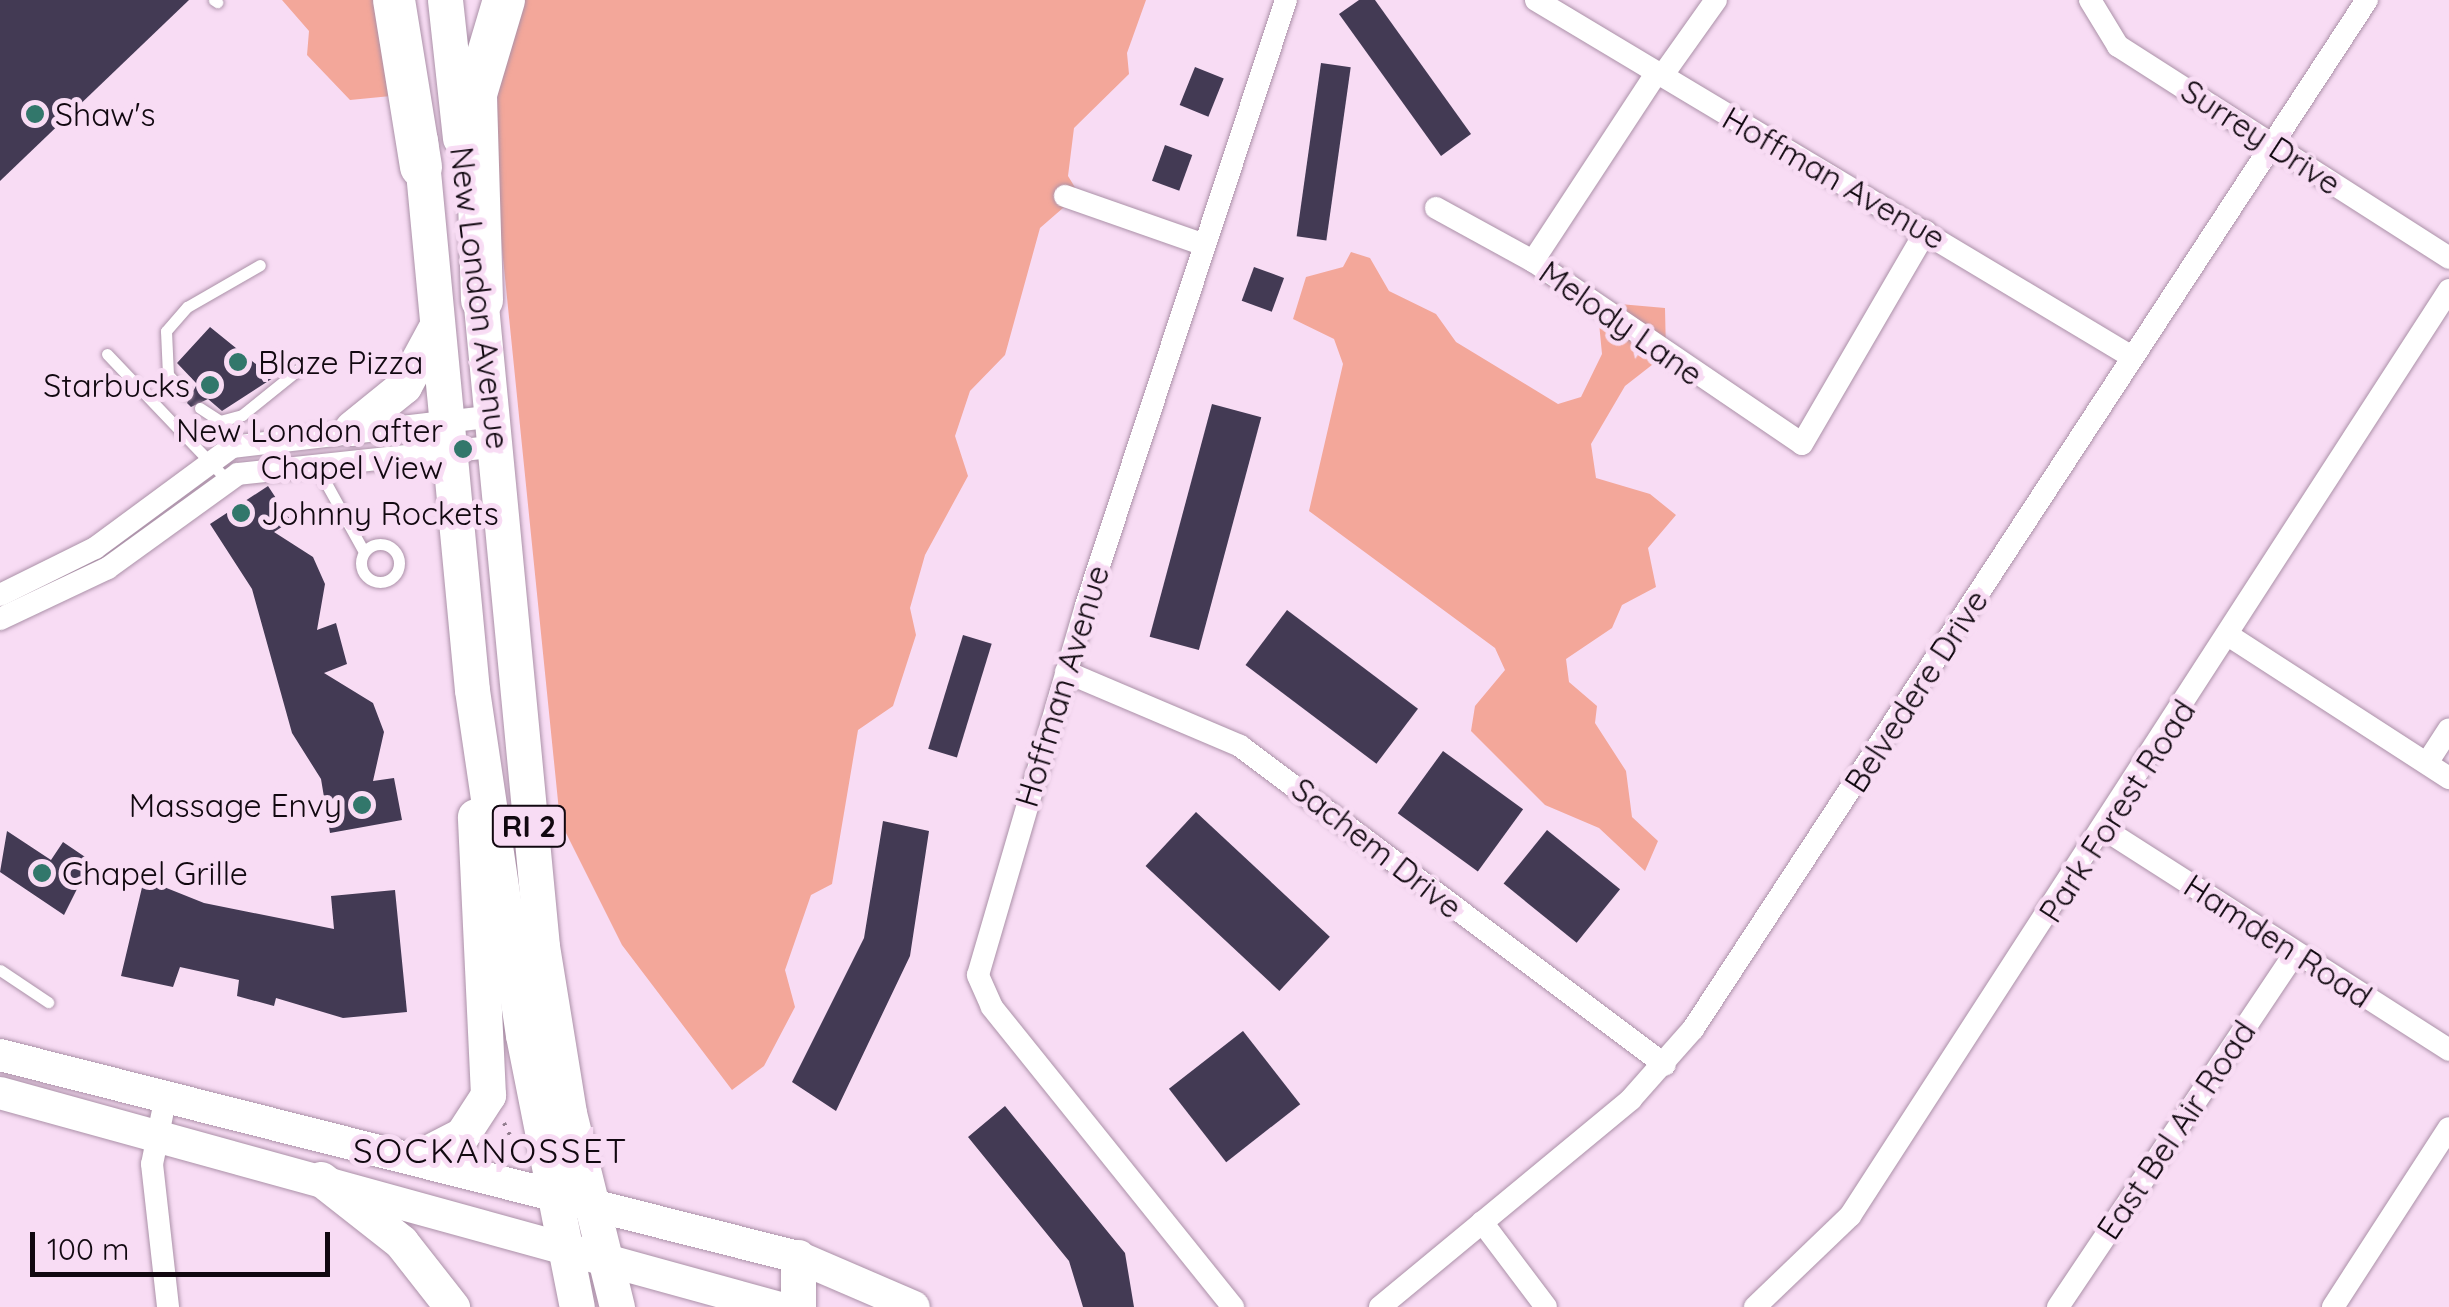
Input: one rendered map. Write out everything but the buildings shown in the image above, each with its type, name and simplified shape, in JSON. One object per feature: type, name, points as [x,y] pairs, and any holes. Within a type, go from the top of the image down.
[{"type":"highway","points":[[394,0],[421,167]]},
{"type":"highway","points":[[482,300],[476,94],[504,0]]},
{"type":"main road","name":"New London Avenue","points":[[414,0],[421,167],[472,690],[552,1193],[577,1307]]},
{"type":"main road","name":"New London Avenue","points":[[445,0],[497,431],[542,946],[590,1202],[617,1307]]},
{"type":"main road","points":[[352,428],[404,386],[436,326]]},
{"type":"main road","points":[[419,1158],[462,1135],[488,1095],[472,690]]},
{"type":"main road","points":[[321,1179],[401,1242],[452,1307]]},
{"type":"main road","points":[[798,1257],[798,1307]]},
{"type":"street","name":"Hoffman Avenue","points":[[1233,1307],[992,1008],[978,975],[1066,672],[1202,244],[1286,0]]},
{"type":"street","name":"Hoffman Avenue","points":[[1536,0],[2132,356]]},
{"type":"street","points":[[1533,261],[1660,74],[1716,0]]},
{"type":"street","name":"Surrey Drive","points":[[2090,0],[2118,46],[2449,258]]},
{"type":"street","name":"Belvedere Drive","points":[[1380,1307],[1664,1065],[2366,0]]},
{"type":"street","points":[[1065,196],[1202,244]]},
{"type":"street","name":"Melody Lane","points":[[1436,208],[1533,261],[1802,444],[1926,232]]},
{"type":"street","name":"Park Forest Road","points":[[1755,1307],[1850,1216],[2107,831],[2449,290]]},
{"type":"street","points":[[0,595],[87,554],[210,460],[264,438],[352,428],[447,436]]},
{"type":"street","points":[[0,619],[108,568],[226,479],[316,465],[447,436],[497,431]]},
{"type":"street","points":[[2231,637],[2449,778]]},
{"type":"street","name":"Sachem Drive","points":[[1066,672],[1240,746],[1664,1065]]},
{"type":"street","points":[[2427,763],[2449,729]]},
{"type":"street","name":"Hamden Road","points":[[2107,831],[2449,1050]]},
{"type":"street","name":"East Bel Air Road","points":[[2058,1307],[2294,953]]},
{"type":"street","points":[[0,1055],[798,1257],[914,1307]]},
{"type":"street","points":[[0,1094],[776,1307]]},
{"type":"street","points":[[166,1096],[158,1135],[154,1215],[168,1307]]},
{"type":"street","points":[[2334,1307],[2449,1128]]},
{"type":"street","points":[[1482,1222],[1546,1307]]},
{"type":"lane","points":[[186,394],[168,376],[166,331],[187,306],[260,265]]},
{"type":"lane","points":[[106,354],[226,479]]},
{"type":"lane","points":[[200,408],[220,421],[242,415],[298,369]]},
{"type":"lane","points":[[316,465],[364,552]]},
{"type":"lane","points":[[0,970],[48,1002]]},
{"type":"path","points":[[500,1116],[526,1160]]},
{"type":"shaded area","points":[[282,0],[375,0],[391,96],[350,100],[307,55],[309,31]]},
{"type":"shaded area","points":[[523,0],[1146,0],[1127,53],[1129,74],[1074,128],[1068,176],[1079,194],[1040,228],[1005,355],[970,391],[955,436],[968,476],[925,555],[910,608],[916,635],[893,706],[858,730],[832,884],[811,895],[785,970],[795,1007],[764,1066],[732,1090],[622,945],[560,821],[494,169],[499,67]]},
{"type":"shaded area","points":[[1351,252],[1370,258],[1389,291],[1436,314],[1456,342],[1558,404],[1581,397],[1602,354],[1597,302],[1665,308],[1666,354],[1625,386],[1591,444],[1596,478],[1650,494],[1676,515],[1648,548],[1656,587],[1622,605],[1612,628],[1566,659],[1569,682],[1597,706],[1595,723],[1626,771],[1632,817],[1658,841],[1645,871],[1599,828],[1545,805],[1471,731],[1475,706],[1505,670],[1495,648],[1309,511],[1343,364],[1334,339],[1293,319],[1306,277],[1343,267]]},
{"type":"place","name":"Shaw's","points":[[35,114]]},
{"type":"place","name":"Blaze Pizza","points":[[238,362]]},
{"type":"place","name":"Starbucks","points":[[210,385]]},
{"type":"place","name":"New London after Chapel View","points":[[463,449]]},
{"type":"place","name":"Johnny Rockets","points":[[241,513]]},
{"type":"place","name":"Massage Envy","points":[[362,805]]},
{"type":"place","name":"Chapel Grille","points":[[42,873]]},
{"type":"district","name":"SOCKANOSSET","points":[[491,1150]]}]
